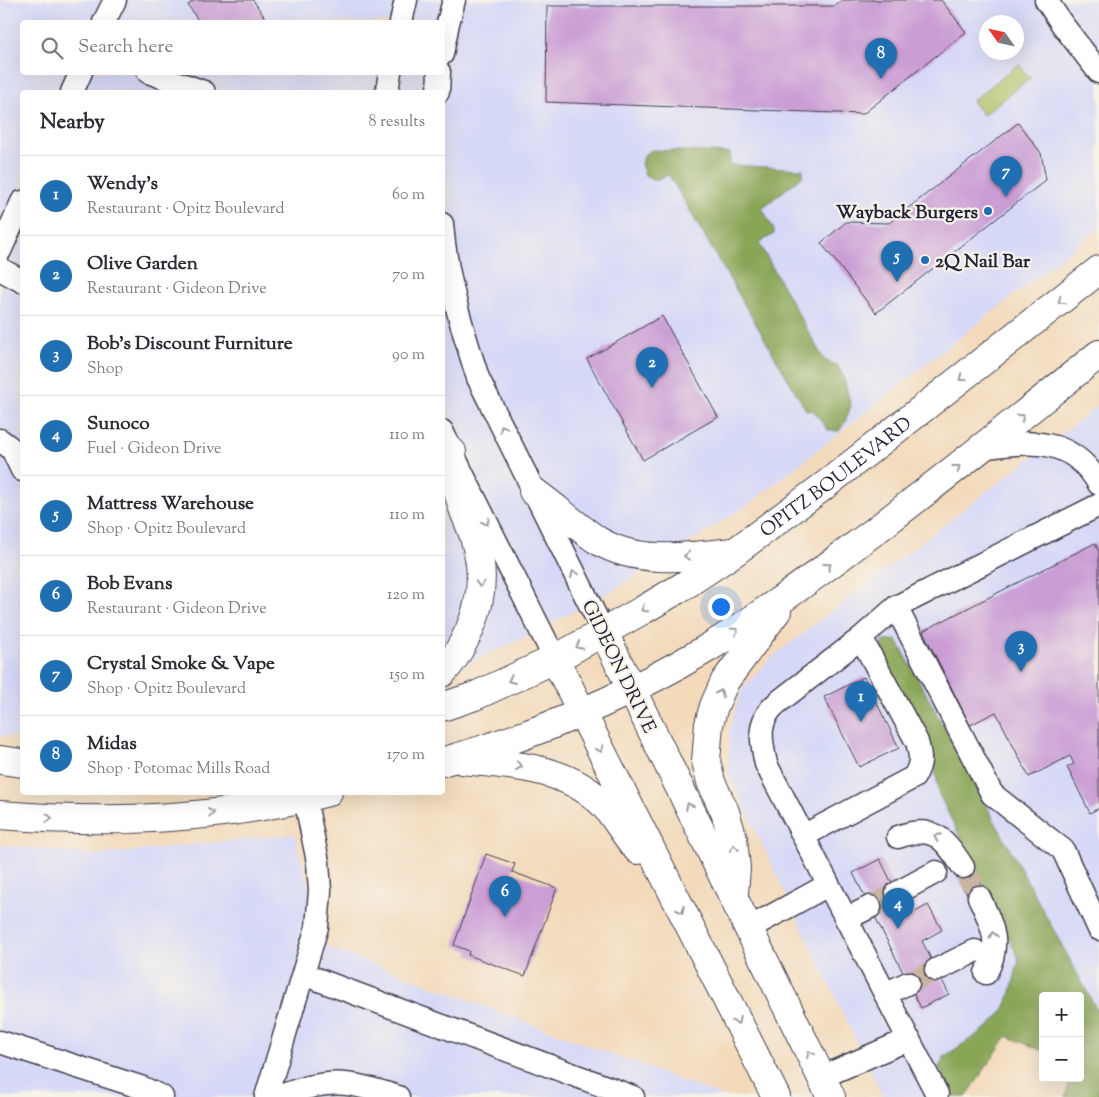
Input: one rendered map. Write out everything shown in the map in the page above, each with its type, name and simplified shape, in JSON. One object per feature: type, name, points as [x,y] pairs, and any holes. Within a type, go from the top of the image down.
[{"type":"main road","name":"OPITZ BOULEVARD","points":[[445,706],[475,696],[555,659],[604,633],[685,585],[736,551],[824,486],[1099,270]]},
{"type":"main road","points":[[448,760],[519,737],[582,712],[632,689],[701,652],[789,595],[983,448],[1095,359]]},
{"type":"main road","points":[[445,669],[461,648],[477,613],[481,587],[480,561],[474,536],[461,505],[447,441]]},
{"type":"main road","points":[[534,491],[598,540],[616,549],[640,556],[682,557],[736,551]]},
{"type":"main road","points":[[734,897],[736,868],[733,840],[725,812],[711,782],[706,761],[709,724],[714,706],[725,681],[789,595]]},
{"type":"main road","name":"GIDEON DRIVE","points":[[604,633],[827,1087]]},
{"type":"main road","points":[[555,659],[776,1097]]},
{"type":"main road","points":[[0,760],[20,763]]},
{"type":"main road","points":[[448,760],[530,767],[560,776],[581,786],[600,802],[631,843],[664,876]]},
{"type":"main road","points":[[0,815],[36,818],[123,819],[194,815],[264,806],[317,795]]},
{"type":"street","points":[[105,20],[114,0]]},
{"type":"street","points":[[401,20],[406,0]]},
{"type":"street","points":[[445,38],[454,0]]},
{"type":"street","points":[[1046,0],[1099,72]]},
{"type":"street","points":[[73,90],[80,75]]},
{"type":"street","points":[[156,75],[198,90]]},
{"type":"street","points":[[387,90],[390,75]]},
{"type":"street","points":[[438,90],[439,75]]},
{"type":"street","points":[[0,251],[20,206]]},
{"type":"street","name":"GIDEON DRIVE","points":[[445,246],[450,282],[478,378],[604,633]]},
{"type":"street","points":[[0,269],[20,280]]},
{"type":"street","points":[[447,441],[555,659]]},
{"type":"street","points":[[983,448],[1021,442],[1055,446],[1070,453],[1084,463],[1099,484]]},
{"type":"street","points":[[12,444],[20,465]]},
{"type":"street","points":[[937,1094],[766,764],[761,737],[764,719],[777,702],[861,638],[896,607],[1099,505]]},
{"type":"street","points":[[896,607],[992,794],[1063,850],[1099,929]]},
{"type":"street","points":[[803,836],[914,777],[918,769],[921,757],[917,742],[861,638]]},
{"type":"street","points":[[266,1097],[317,927],[320,891],[317,795]]},
{"type":"street","points":[[898,837],[911,832],[924,831],[934,834],[944,840],[963,867]]},
{"type":"street","points":[[897,893],[936,872]]},
{"type":"street","points":[[749,928],[828,885]]},
{"type":"street","points":[[979,897],[995,938],[992,962],[986,973]]},
{"type":"street","points":[[846,919],[870,907]]},
{"type":"street","points":[[936,970],[975,951]]},
{"type":"street","points":[[303,974],[632,1097]]},
{"type":"street","points":[[885,994],[908,983]]},
{"type":"street","points":[[827,1087],[909,1039]]},
{"type":"street","points":[[0,1042],[127,1083],[162,1097]]},
{"type":"street","points":[[278,1097],[316,1084],[341,1083],[360,1085],[398,1097]]},
{"type":"shaded area","points":[[0,0],[1099,0],[1099,228],[748,505],[617,588],[520,640],[445,673],[445,90],[20,90],[20,737],[0,736]]},
{"type":"shaded area","points":[[1099,405],[1099,1019],[1084,1001],[1084,992],[1077,992],[1054,956],[966,1097],[883,1097],[729,775],[729,731],[741,691],[770,659]]},
{"type":"shaded area","points":[[294,834],[326,946],[724,1097],[0,1097],[0,845],[98,855]]},
{"type":"green space","points":[[1019,64],[1030,78],[983,115],[972,101]]},
{"type":"green space","points":[[652,150],[730,153],[730,165],[803,169],[803,176],[762,208],[774,230],[774,234],[759,243],[824,360],[837,365],[843,375],[851,406],[845,422],[839,431],[828,430],[814,411],[806,410],[669,175],[654,180],[645,175],[641,164],[645,154]]},
{"type":"green space","points":[[897,640],[1099,1014],[1099,1097],[1065,1097],[1070,1082],[1084,1082],[1084,992],[1039,992],[1039,1049],[1007,1036],[966,1097],[953,1097],[939,1067],[945,1056],[987,1028],[1003,1011],[1011,992],[1019,959],[938,792],[934,757],[878,649],[883,641]]},
{"type":"building","points":[[195,0],[253,0],[266,20],[198,20],[188,5]]},
{"type":"building","points":[[842,0],[941,0],[966,32],[863,114],[546,102],[547,6],[834,6]]},
{"type":"building","points":[[1018,123],[1041,153],[1046,180],[876,313],[821,243],[846,222],[889,223]]},
{"type":"building","points":[[662,316],[718,417],[643,460],[587,359]]},
{"type":"building","points":[[1095,543],[1099,552],[1099,808],[1090,813],[1067,767],[1074,764],[1070,756],[1029,777],[996,712],[970,725],[923,631]]},
{"type":"building","points":[[864,677],[899,748],[859,767],[824,697]]},
{"type":"building","points":[[486,854],[515,864],[512,872],[557,888],[525,976],[468,955],[469,951],[454,945]]},
{"type":"building","points":[[880,859],[908,916],[928,905],[942,930],[922,941],[949,994],[921,1008],[853,873]]},
{"type":"building","points":[[970,863],[986,893],[971,901],[955,872]]},
{"type":"tunnel","points":[[963,867],[979,897]]},
{"type":"tunnel","points":[[870,907],[897,893]]},
{"type":"tunnel","points":[[908,983],[936,970]]},
{"type":"place","name":"Midas","points":[[881,79]]},
{"type":"place","name":"Crystal Smoke & Vape","points":[[1006,197]]},
{"type":"place","name":"Wayback Burgers","points":[[988,211]]},
{"type":"place","name":"2Q Nail Bar","points":[[925,260]]},
{"type":"place","name":"Mattress Warehouse","points":[[897,282]]},
{"type":"place","name":"Olive Garden","points":[[652,388]]},
{"type":"place","name":"Bob's Discount Furniture","points":[[1021,672]]},
{"type":"place","name":"Wendy's","points":[[861,722]]},
{"type":"place","name":"Bob Evans","points":[[505,917]]},
{"type":"place","name":"Sunoco","points":[[898,929]]}]
